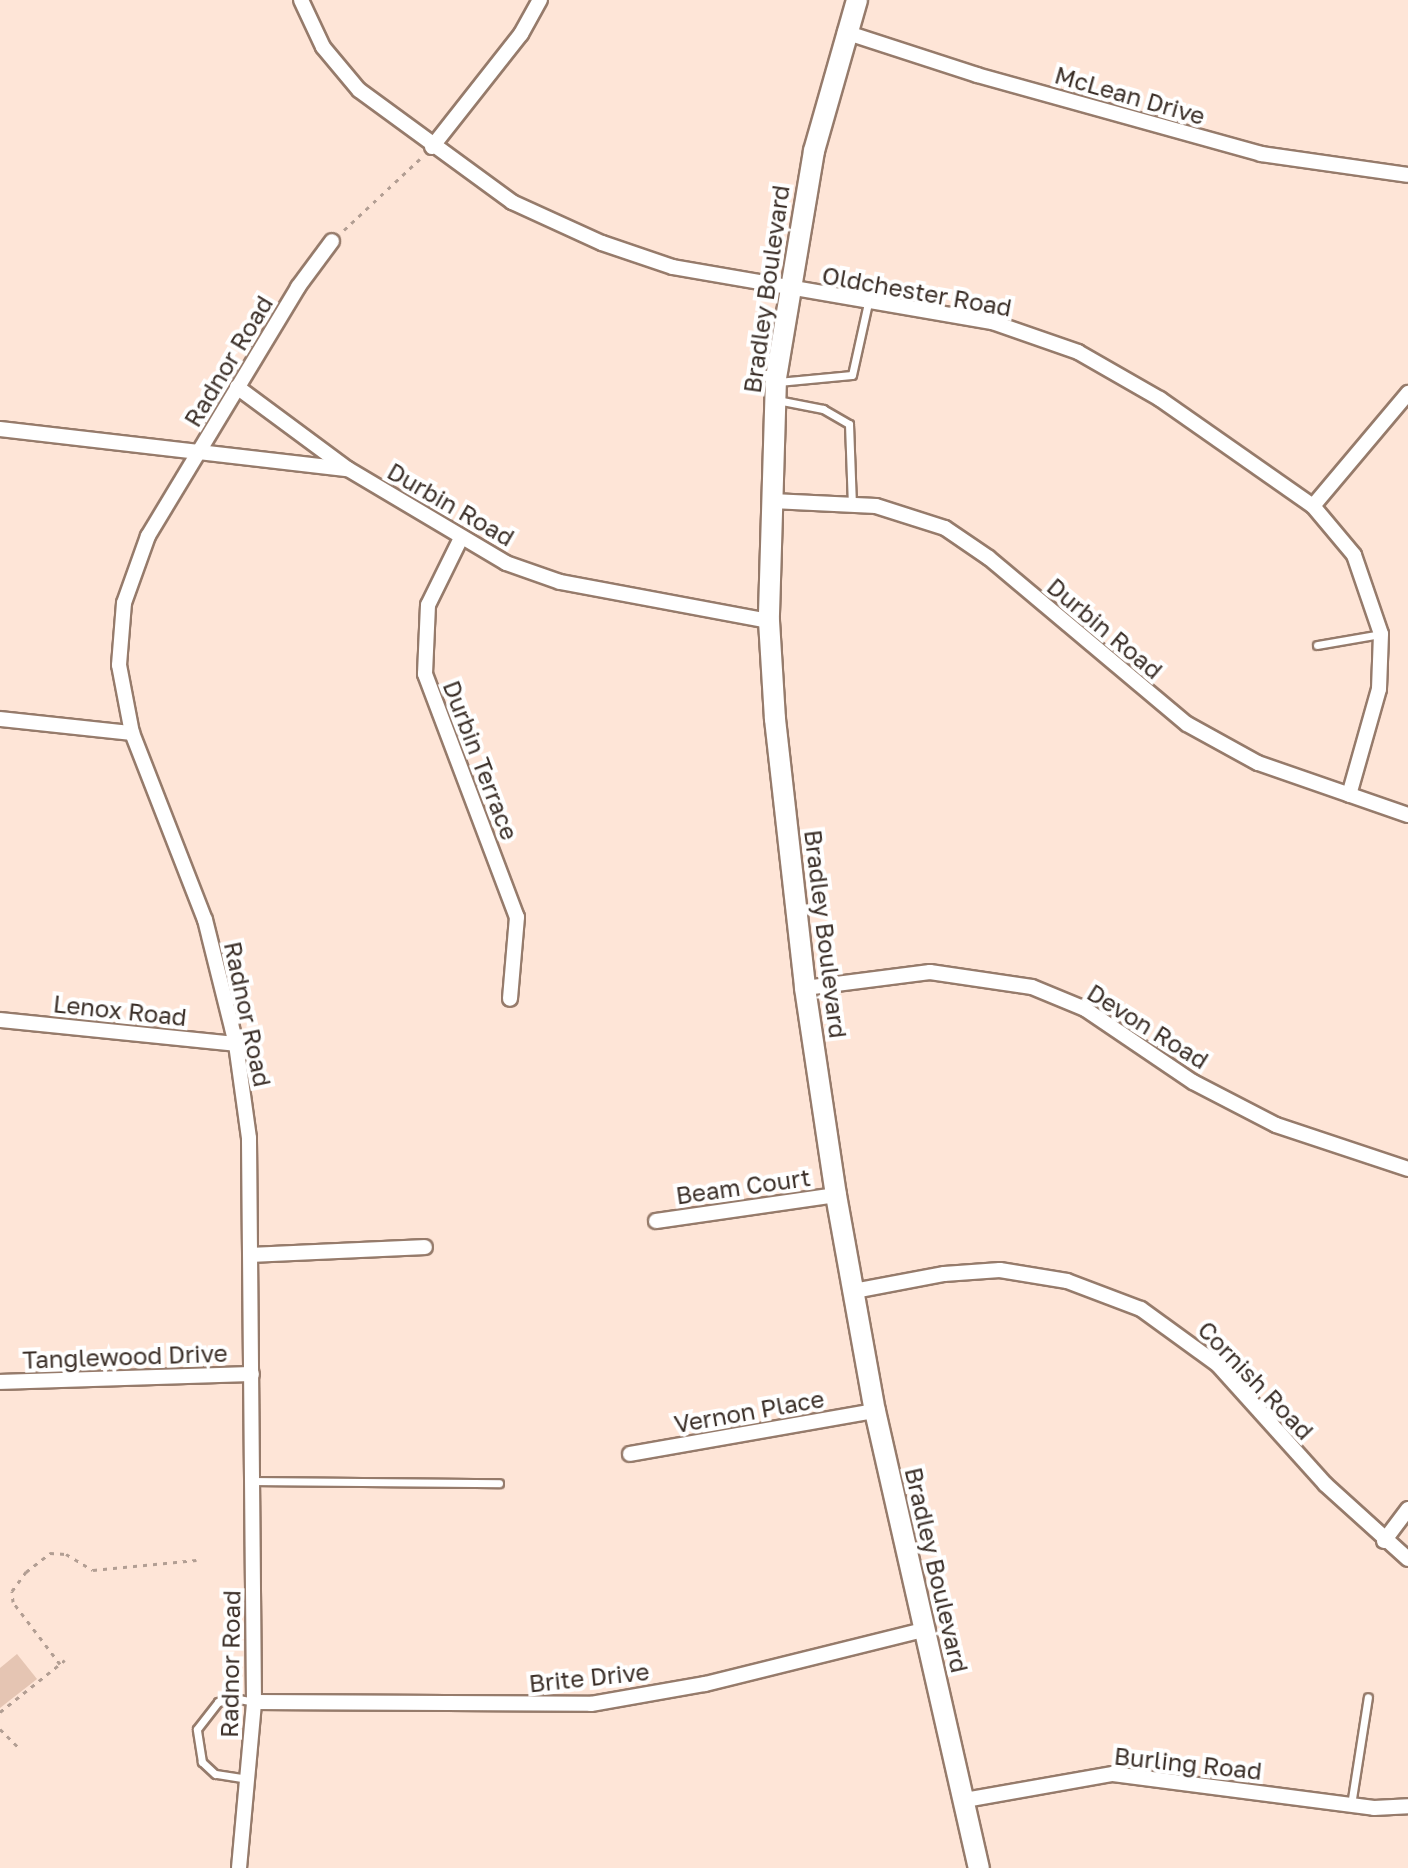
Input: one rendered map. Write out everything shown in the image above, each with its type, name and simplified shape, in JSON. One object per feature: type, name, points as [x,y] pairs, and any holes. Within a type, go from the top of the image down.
[{"type":"main road","name":"Bradley Boulevard","points":[[857,0],[845,32],[814,151],[787,290],[775,391],[769,621],[775,719],[805,988],[836,1195],[875,1411],[979,1868]]},
{"type":"street","name":"Oldchester Road","points":[[301,0],[323,47],[359,90],[432,147],[512,202],[602,243],[673,267],[787,290],[992,322],[1078,352],[1160,399],[1313,506],[1354,555],[1381,634],[1379,689],[1349,795]]},
{"type":"street","points":[[432,147],[521,34],[540,0]]},
{"type":"street","name":"McLean Drive","points":[[845,32],[977,75],[1261,154],[1408,175]]},
{"type":"street","name":"Radnor Road","points":[[239,1868],[254,1702],[249,1138],[236,1044],[205,920],[132,733],[119,665],[124,603],[148,536],[237,387],[332,241]]},
{"type":"street","name":"Durbin Road","points":[[237,387],[348,469],[460,540],[560,582],[769,621]]},
{"type":"street","points":[[1313,506],[1408,393]]},
{"type":"street","name":"Durbin Road","points":[[0,429],[348,469]]},
{"type":"street","name":"Durbin Road","points":[[772,501],[852,505],[913,515],[945,528],[989,558],[1187,724],[1258,763],[1408,815]]},
{"type":"street","name":"Durbin Terrace","points":[[460,540],[428,605],[425,674],[517,917],[510,999]]},
{"type":"street","points":[[0,719],[132,733]]},
{"type":"street","name":"Devon Road","points":[[805,988],[930,972],[1032,987],[1085,1009],[1193,1082],[1276,1125],[1408,1169]]},
{"type":"street","name":"Lenox Road","points":[[1,1024],[236,1044]]},
{"type":"street","name":"Beam Court","points":[[656,1221],[836,1195]]},
{"type":"street","points":[[251,1255],[425,1247]]},
{"type":"street","name":"Cornish Road","points":[[854,1291],[944,1274],[1000,1270],[1067,1281],[1141,1309],[1218,1365],[1384,1541],[1408,1559]]},
{"type":"street","name":"Tanglewood Drive","points":[[0,1382],[252,1374]]},
{"type":"street","name":"Vernon Place","points":[[630,1454],[875,1411]]},
{"type":"street","points":[[1384,1541],[1408,1509]]},
{"type":"street","name":"Brite Drive","points":[[254,1702],[591,1704],[705,1684],[923,1630]]},
{"type":"street","name":"Burling Road","points":[[965,1800],[1113,1774],[1351,1805],[1408,1806]]},
{"type":"lane","points":[[775,391],[852,375],[868,303]]},
{"type":"lane","points":[[775,391],[823,409],[849,424],[852,505]]},
{"type":"lane","points":[[1317,645],[1381,634]]},
{"type":"lane","points":[[252,1481],[499,1483]]},
{"type":"lane","points":[[1351,1805],[1368,1697]]},
{"type":"lane","points":[[248,1779],[231,1780],[202,1762],[197,1729],[218,1702],[234,1698],[254,1702]]},
{"type":"path","points":[[332,241],[432,147]]},
{"type":"path","points":[[60,1664],[13,1602],[12,1591],[50,1553],[66,1554],[93,1570],[197,1560]]},
{"type":"path","points":[[0,1712],[65,1660]]},
{"type":"path","points":[[0,1729],[20,1749]]},
{"type":"shaded area","points":[[17,1654],[37,1679],[0,1708],[0,1668]]}]
